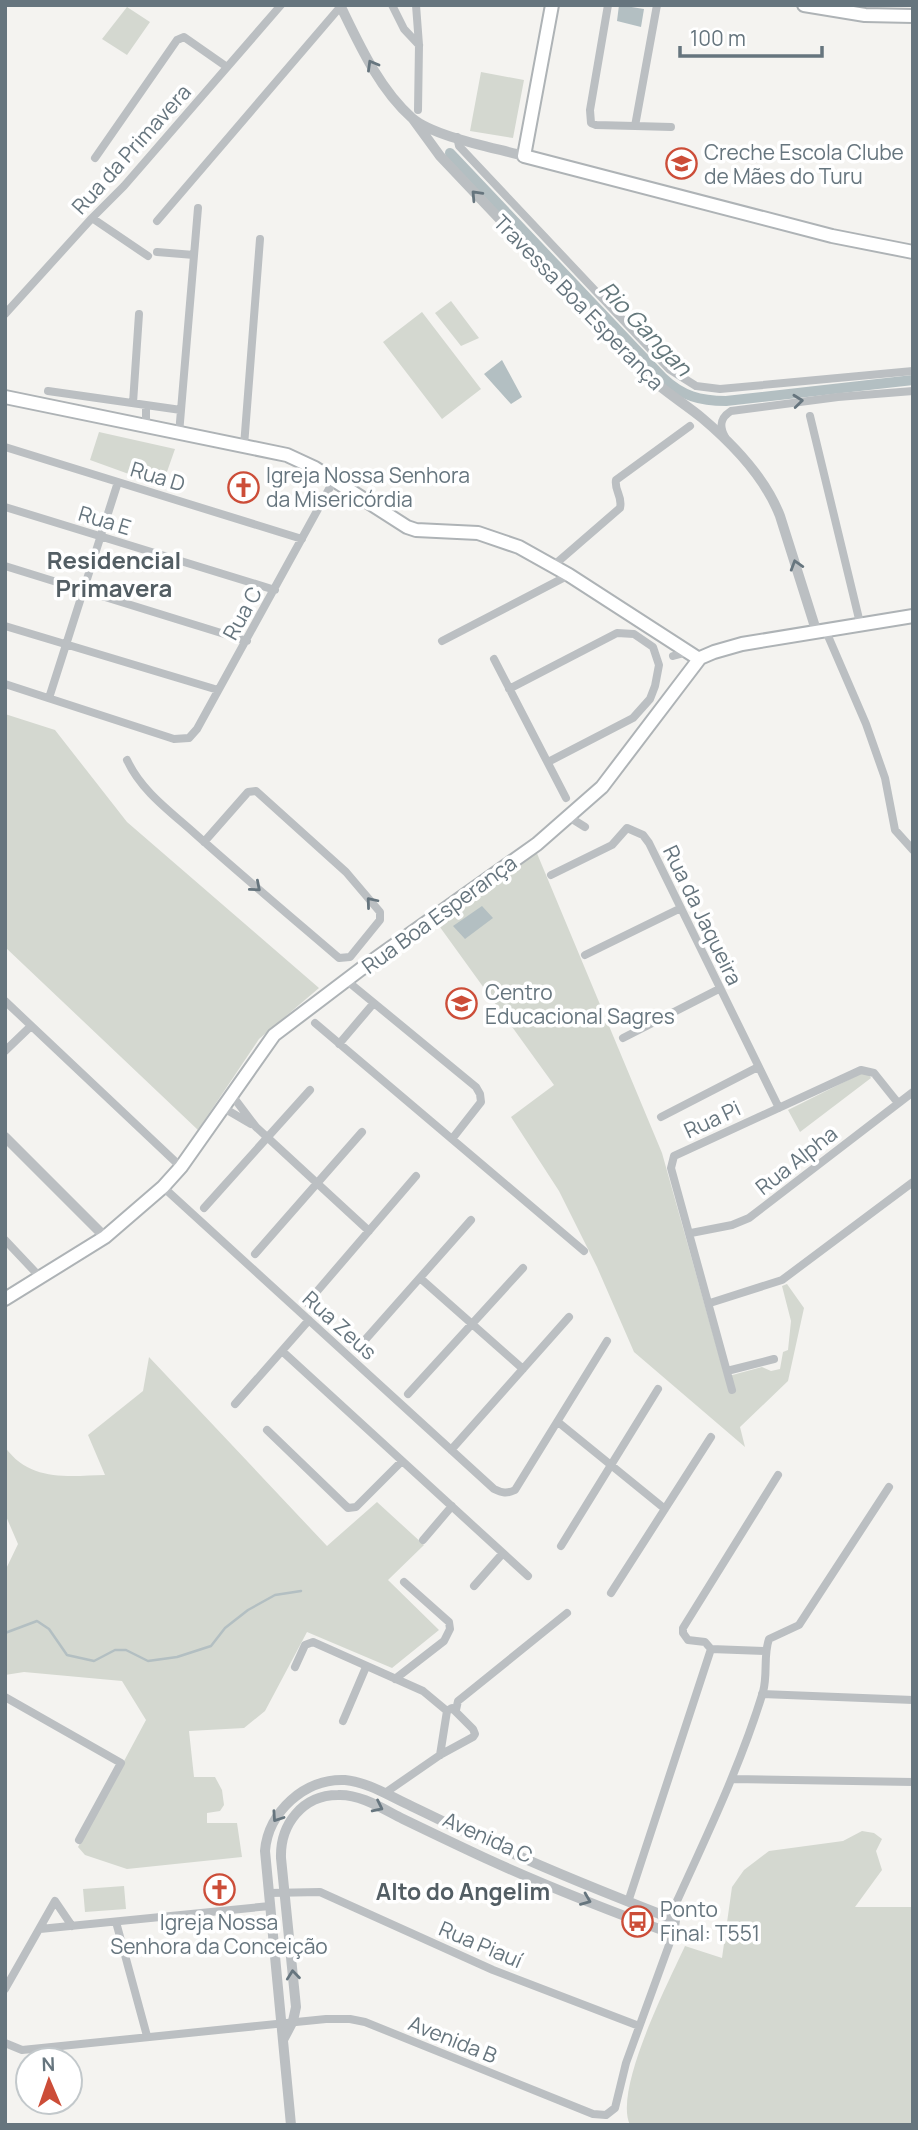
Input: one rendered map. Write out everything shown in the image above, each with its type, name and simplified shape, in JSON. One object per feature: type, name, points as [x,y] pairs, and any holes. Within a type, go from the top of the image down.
[{"type":"main road","points":[[552,5],[524,156],[832,236],[913,253]]},
{"type":"main road","points":[[804,5],[913,16]]},
{"type":"main road","points":[[5,398],[295,458],[316,468],[407,527],[416,530],[478,533],[519,547],[569,575],[693,655],[820,630],[913,616]]},
{"type":"main road","name":"Rua Boa Esperança","points":[[5,1299],[105,1237],[163,1187],[181,1167],[274,1035],[361,969],[537,844],[569,817],[617,770],[693,655]]},
{"type":"street","name":"Rua da Primavera","points":[[5,314],[124,186],[281,5]]},
{"type":"street","points":[[392,5],[404,29],[419,45]]},
{"type":"street","points":[[416,5],[419,45],[416,114],[426,126],[524,156]]},
{"type":"street","points":[[608,5],[591,123],[671,127]]},
{"type":"street","points":[[635,126],[657,5]]},
{"type":"street","points":[[157,221],[340,6]]},
{"type":"street","name":"Travessa Boa Esperança","points":[[340,6],[377,74],[416,114],[440,156],[646,374],[662,390],[701,417],[757,474],[775,502],[820,630],[866,724],[884,778],[895,830],[913,850]]},
{"type":"street","points":[[95,158],[177,40],[184,37],[227,67]]},
{"type":"street","points":[[440,156],[443,145],[457,137]]},
{"type":"street","points":[[457,137],[459,146],[601,299],[669,369],[687,382],[704,388],[720,389],[913,372]]},
{"type":"street","points":[[179,433],[198,208]]},
{"type":"street","points":[[92,218],[148,256]]},
{"type":"street","points":[[244,446],[260,239]]},
{"type":"street","points":[[157,252],[194,255]]},
{"type":"street","points":[[133,403],[139,314]]},
{"type":"street","points":[[48,391],[181,410]]},
{"type":"street","points":[[728,442],[721,429],[721,422],[730,411],[838,397],[913,391]]},
{"type":"street","points":[[146,405],[146,428]]},
{"type":"street","points":[[810,416],[860,623]]},
{"type":"street","points":[[553,566],[620,508],[621,500],[616,489],[616,480],[690,426]]},
{"type":"street","name":"Rua D","points":[[5,447],[302,539]]},
{"type":"street","name":"Rua C","points":[[49,698],[179,740],[189,738],[197,729],[247,641],[334,480]]},
{"type":"street","points":[[5,684],[49,698],[118,482]]},
{"type":"street","name":"Rua E","points":[[5,506],[275,590]]},
{"type":"street","points":[[5,566],[247,641]]},
{"type":"street","points":[[442,641],[569,575]]},
{"type":"street","points":[[5,626],[218,690]]},
{"type":"street","points":[[509,689],[617,633],[634,634],[653,647],[659,665],[655,686],[649,699],[633,718],[548,762]]},
{"type":"street","points":[[673,656],[693,655]]},
{"type":"street","points":[[494,659],[566,798]]},
{"type":"street","name":"Rua Boa Esperança","points":[[127,760],[134,777],[144,788],[204,842],[339,958],[350,957],[378,923],[380,912],[346,872],[256,792],[248,792],[204,842]]},
{"type":"street","points":[[569,817],[585,827]]},
{"type":"street","name":"Rua da Jaqueira","points":[[551,876],[612,845],[627,828],[643,835],[779,1108]]},
{"type":"street","points":[[585,956],[681,908]]},
{"type":"street","points":[[350,957],[361,969]]},
{"type":"street","points":[[346,980],[467,1078],[480,1094],[481,1102],[452,1139]]},
{"type":"street","points":[[623,1038],[719,989]]},
{"type":"street","points":[[5,1002],[181,1167]]},
{"type":"street","points":[[339,1044],[373,1004]]},
{"type":"street","points":[[315,1023],[584,1251]]},
{"type":"street","points":[[5,1051],[31,1026]]},
{"type":"street","points":[[661,1117],[758,1067]]},
{"type":"street","name":"Rua Pi","points":[[732,1390],[671,1168],[671,1159],[865,1069],[874,1073],[898,1103]]},
{"type":"street","points":[[204,1208],[310,1090]]},
{"type":"street","name":"Rua Alpha","points":[[691,1233],[732,1225],[749,1218],[913,1092]]},
{"type":"street","points":[[231,1094],[256,1127],[369,1231]]},
{"type":"street","points":[[222,1107],[256,1127]]},
{"type":"street","points":[[255,1254],[362,1132]]},
{"type":"street","points":[[7,1143],[105,1237]]},
{"type":"street","points":[[307,1303],[416,1176]]},
{"type":"street","points":[[710,1303],[782,1280],[913,1182]]},
{"type":"street","name":"Rua Zeus","points":[[163,1187],[494,1489],[508,1493],[514,1490],[558,1422]]},
{"type":"street","points":[[357,1349],[471,1220]]},
{"type":"street","points":[[5,1240],[39,1276]]},
{"type":"street","points":[[408,1394],[523,1268]]},
{"type":"street","points":[[420,1278],[523,1369]]},
{"type":"street","points":[[451,1450],[569,1317]]},
{"type":"street","points":[[235,1404],[309,1320]]},
{"type":"street","points":[[607,1341],[558,1422],[665,1509]]},
{"type":"street","points":[[282,1351],[528,1576]]},
{"type":"street","points":[[727,1371],[774,1359]]},
{"type":"street","points":[[561,1546],[658,1389]]},
{"type":"street","points":[[267,1430],[348,1508],[356,1507],[402,1461]]},
{"type":"street","points":[[611,1594],[710,1437]]},
{"type":"street","points":[[765,1651],[711,1649],[705,1642],[688,1640],[682,1628],[778,1475]]},
{"type":"street","points":[[639,2026],[673,1934],[677,1902],[732,1779],[762,1694],[765,1651],[769,1640],[799,1625],[889,1487]]},
{"type":"street","points":[[423,1540],[452,1506]]},
{"type":"street","points":[[474,1586],[503,1553]]},
{"type":"street","points":[[395,1679],[444,1640],[450,1629],[449,1622],[404,1582]]},
{"type":"street","points":[[440,1755],[451,1710],[458,1701],[567,1613]]},
{"type":"street","points":[[295,1667],[305,1645],[313,1642],[423,1691],[473,1729],[475,1734],[385,1793]]},
{"type":"street","points":[[628,1902],[711,1649]]},
{"type":"street","points":[[343,1721],[366,1667]]},
{"type":"street","points":[[762,1694],[913,1700]]},
{"type":"street","points":[[5,1697],[121,1763],[79,1840]]},
{"type":"street","points":[[732,1779],[913,1782]]},
{"type":"street","name":"Avenida C","points":[[269,1893],[266,1842],[276,1817],[297,1796],[320,1783],[332,1780],[361,1783],[494,1845],[675,1920]]},
{"type":"street","name":"Avenida C","points":[[285,1892],[281,1848],[284,1831],[295,1814],[313,1801],[338,1795],[362,1799],[487,1859],[673,1934]]},
{"type":"street","points":[[487,1859],[494,1845]]},
{"type":"street","points":[[285,1892],[296,2007],[287,2022],[283,2040],[291,2125]]},
{"type":"street","name":"Rua Piauí","points":[[269,1893],[320,1892],[492,1969],[639,2026]]},
{"type":"street","points":[[269,1893],[287,2022]]},
{"type":"street","points":[[5,1989],[55,1901],[72,1926]]},
{"type":"street","points":[[40,1929],[270,1906]]},
{"type":"street","points":[[116,1922],[147,2036]]},
{"type":"street","name":"Avenida B","points":[[5,2043],[22,2050],[343,2018],[365,2022],[593,2114],[606,2115],[615,2108],[639,2026]]},
{"type":"shaded area","points":[[619,5],[644,9],[641,27],[617,21]]},
{"type":"shaded area","points":[[127,7],[150,22],[127,55],[102,39]]},
{"type":"shaded area","points":[[481,72],[524,80],[513,138],[470,131]]},
{"type":"shaded area","points":[[451,301],[479,338],[461,346],[435,313]]},
{"type":"shaded area","points":[[422,312],[481,389],[442,419],[383,342]]},
{"type":"shaded area","points":[[502,360],[522,397],[511,404],[484,374]]},
{"type":"shaded area","points":[[99,432],[175,449],[162,486],[90,460]]},
{"type":"shaded area","points":[[5,714],[55,730],[127,822],[319,988],[259,1039],[198,1130],[5,947]]},
{"type":"shaded area","points":[[536,851],[662,1153],[725,1377],[762,1367],[771,1371],[780,1369],[783,1352],[788,1350],[791,1321],[782,1286],[787,1284],[804,1308],[788,1381],[740,1427],[745,1447],[634,1352],[597,1267],[559,1191],[511,1117],[554,1085],[437,923]]},
{"type":"shaded area","points":[[482,906],[493,918],[465,939],[453,926]]},
{"type":"shaded area","points":[[864,1072],[871,1078],[800,1132],[788,1110]]},
{"type":"shaded area","points":[[149,1357],[327,1546],[377,1502],[424,1545],[388,1580],[439,1630],[392,1668],[307,1632],[265,1711],[244,1728],[189,1731],[194,1777],[215,1777],[222,1790],[224,1805],[220,1811],[207,1813],[207,1823],[237,1823],[242,1857],[127,1869],[85,1855],[78,1847],[146,1720],[122,1681],[24,1672],[5,1675],[5,1571],[18,1544],[5,1514],[5,1447],[15,1458],[38,1472],[63,1476],[105,1475],[88,1435],[143,1391]]},
{"type":"shaded area","points":[[862,1831],[874,1833],[882,1839],[876,1851],[882,1870],[855,1907],[913,1907],[913,2125],[630,2125],[627,2109],[629,2087],[656,2009],[685,1946],[722,1958],[732,1887],[744,1870],[769,1851],[843,1841]]},
{"type":"shaded area","points":[[124,1886],[126,1909],[85,1912],[83,1889]]},
{"type":"waterway","name":"Rio Gangan","points":[[450,153],[663,378],[684,393],[708,400],[726,401],[913,380]]},
{"type":"waterway","points":[[5,1633],[37,1621],[49,1629],[67,1655],[94,1661],[115,1650],[126,1650],[148,1661],[177,1657],[211,1646],[225,1628],[248,1610],[275,1595],[301,1591]]},
{"type":"place","name":"Creche Escola Clube de Mães do Turu","points":[[681,164]]},
{"type":"place","name":"Igreja Nossa Senhora da Misericórdia","points":[[243,487]]},
{"type":"place","name":"Centro Educacional Sagres","points":[[462,1004]]},
{"type":"place","name":"Igreja Nossa Senhora da Conceição","points":[[219,1890]]},
{"type":"place","name":"Ponto Final: T551","points":[[637,1921]]},
{"type":"district","name":"Residencial Primavera","points":[[114,573]]},
{"type":"district","name":"Alto do Angelim","points":[[463,1891]]}]
